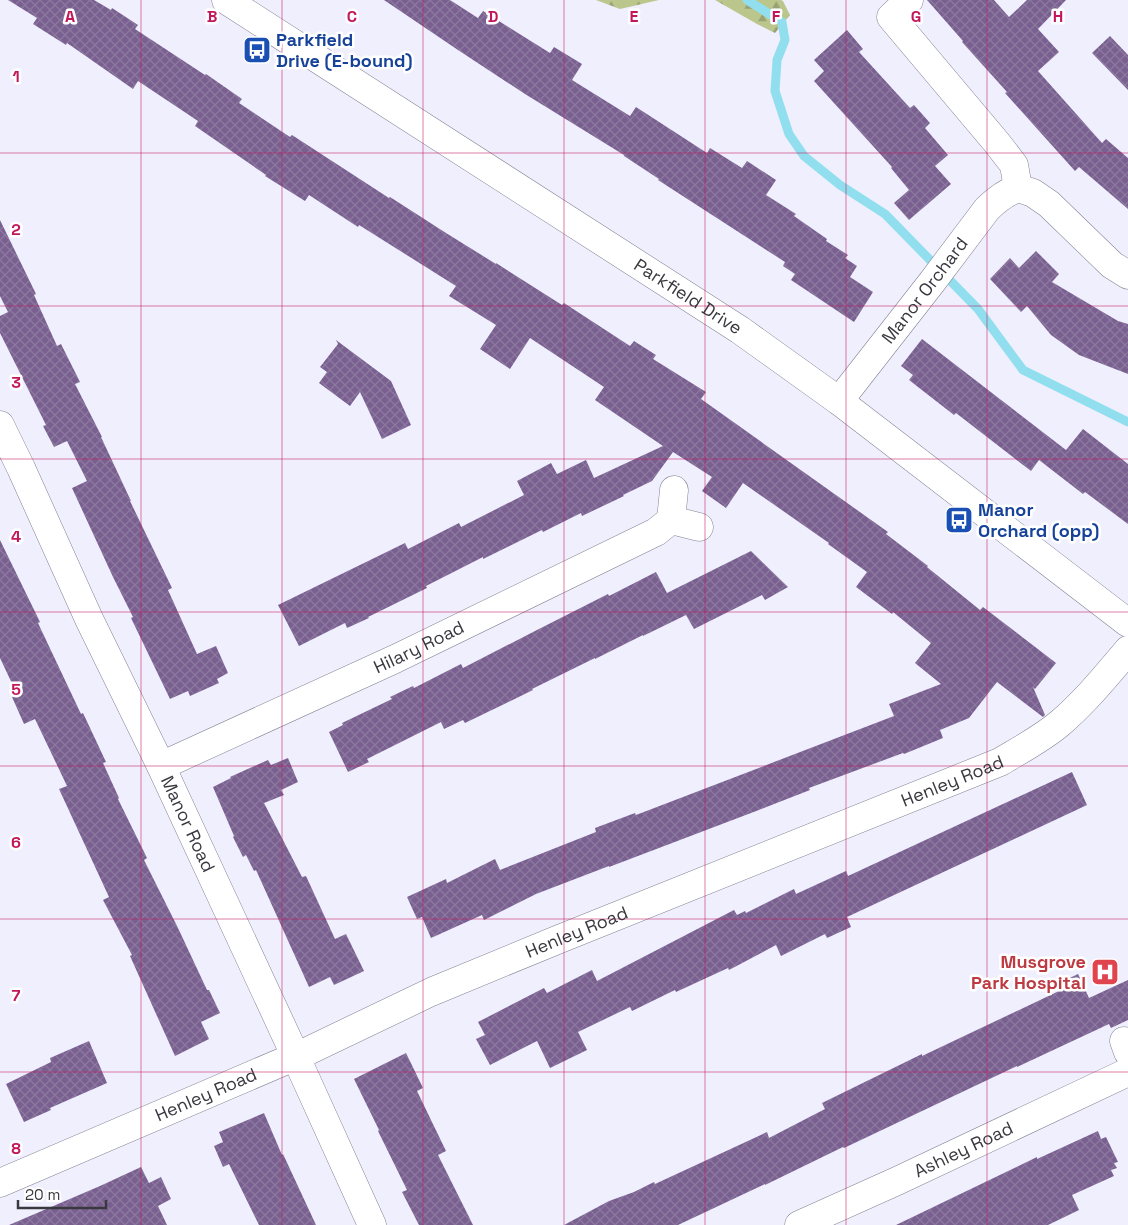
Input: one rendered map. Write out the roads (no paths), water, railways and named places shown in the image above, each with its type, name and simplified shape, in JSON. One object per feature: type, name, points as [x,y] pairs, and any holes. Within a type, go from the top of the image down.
[{"type":"street","name":"Parkfield Drive","points":[[226,0],[740,330],[839,401],[1128,623]]},
{"type":"street","points":[[909,0],[891,17],[997,143],[1014,166],[1018,188],[1033,193],[1050,204],[1112,265],[1128,275]]},
{"type":"street","name":"Manor Orchard","points":[[839,401],[988,209],[1001,196],[1018,188]]},
{"type":"street","name":"Manor Road","points":[[0,425],[89,618],[161,766],[296,1055],[372,1225]]},
{"type":"street","points":[[674,490],[671,520],[699,527]]},
{"type":"street","name":"Hilary Road","points":[[161,766],[395,659],[656,532],[671,520]]},
{"type":"street","name":"Henley Road","points":[[0,1183],[296,1055],[431,992],[1000,762],[1058,725],[1084,700],[1128,650]]},
{"type":"street","name":"Ashley Road","points":[[799,1225],[1128,1072]]},
{"type":"waterway","points":[[747,0],[782,22],[785,40],[777,60],[775,91],[789,134],[804,156],[840,185],[885,214],[978,309],[1023,370],[1128,422]]},
{"type":"place","name":"Parkfield Drive (E-bound)","points":[[257,50]]},
{"type":"place","name":"Manor Orchard (opp)","points":[[959,520]]},
{"type":"place","name":"Musgrove Park Hospital","points":[[1105,972]]}]
